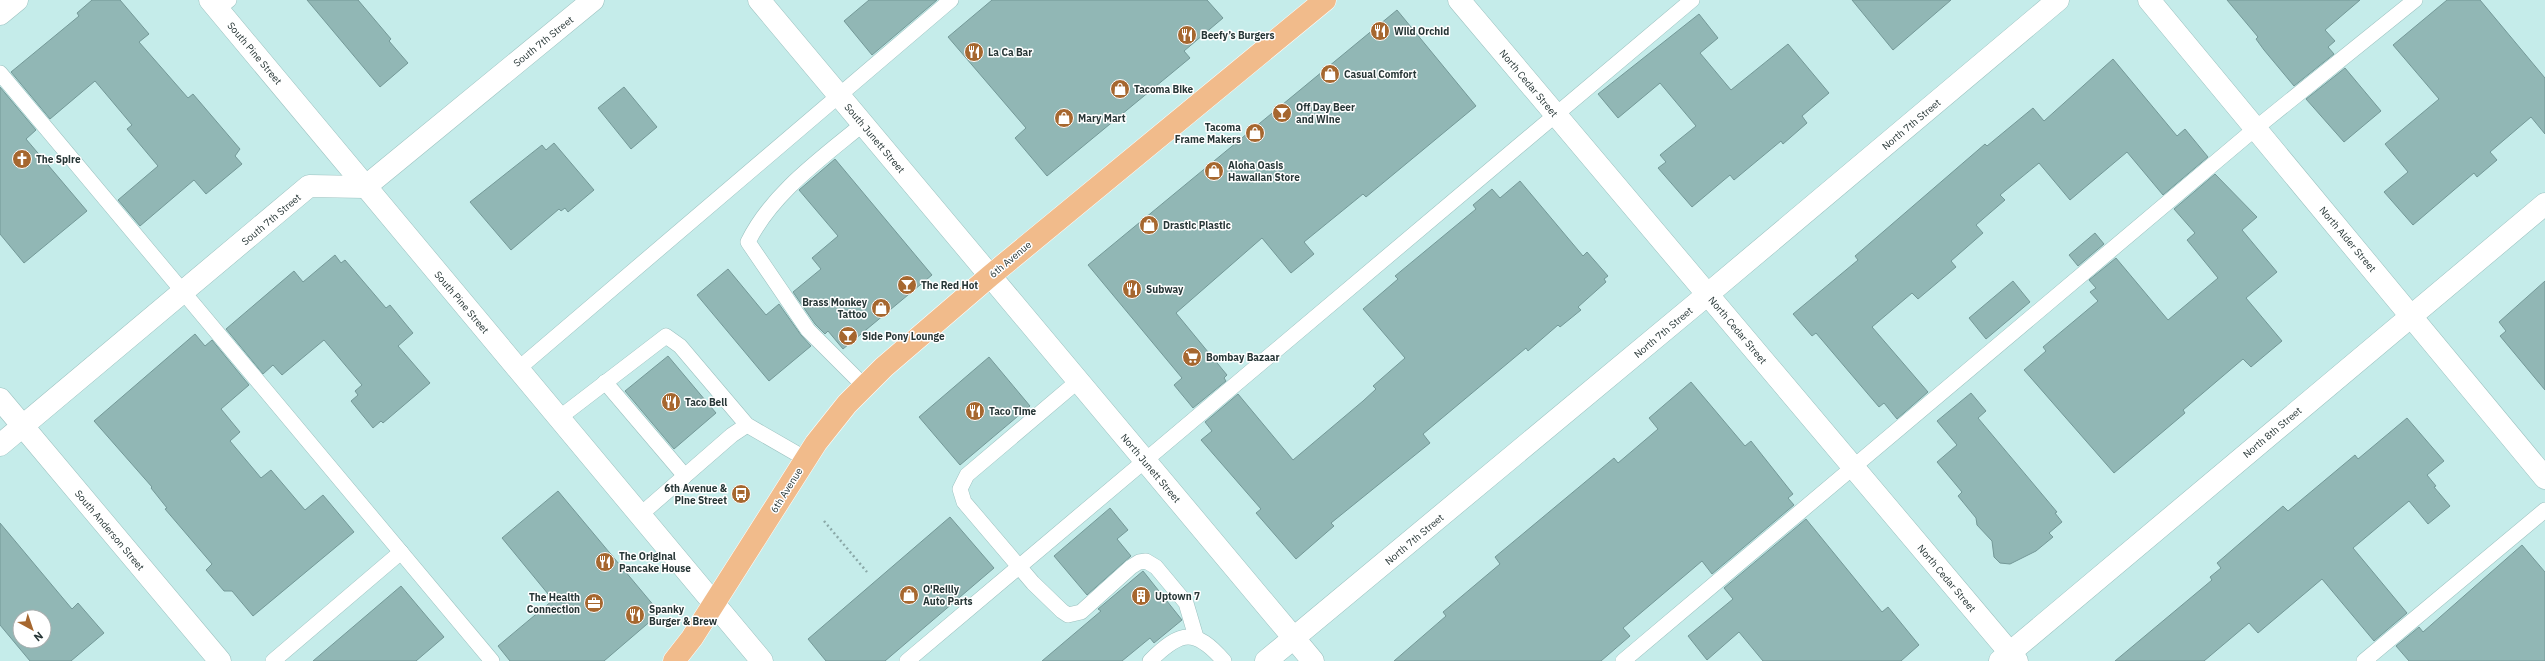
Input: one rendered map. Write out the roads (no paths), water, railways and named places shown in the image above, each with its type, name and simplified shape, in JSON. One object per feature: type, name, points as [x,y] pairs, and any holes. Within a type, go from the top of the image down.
[{"type":"main road","name":"6th Avenue","points":[[674,661],[714,604],[806,459],[847,404],[864,386],[990,276],[1325,0]]},
{"type":"street","points":[[0,14],[17,0]]},
{"type":"street","name":"South 7th Street","points":[[0,445],[309,186],[365,186],[593,0]]},
{"type":"street","name":"South Junett Street","points":[[759,0],[990,276]]},
{"type":"street","name":"North Cedar Street","points":[[1459,0],[1853,466],[2009,658]]},
{"type":"street","name":"North 7th Street","points":[[1266,661],[1708,294],[2058,0]]},
{"type":"street","name":"North Alder Street","points":[[2149,0],[2412,315],[2545,478]]},
{"type":"street","name":"South Pine Street","points":[[219,3],[365,186],[762,661]]},
{"type":"street","name":"North 8th Street","points":[[2009,658],[2412,315],[2545,204]]},
{"type":"street","name":"North Junett Street","points":[[990,276],[1313,661]]},
{"type":"street","name":"South Anderson Street","points":[[0,400],[220,661]]},
{"type":"lane","points":[[518,369],[838,94],[951,0]]},
{"type":"lane","points":[[907,661],[1692,0]]},
{"type":"lane","points":[[1622,661],[2256,128],[2415,0]]},
{"type":"lane","points":[[0,73],[182,293],[492,661]]},
{"type":"lane","points":[[863,124],[779,198],[753,232],[748,242],[808,330],[864,386]]},
{"type":"lane","points":[[559,418],[666,336],[680,346],[747,425],[806,459]]},
{"type":"lane","points":[[1078,381],[967,475],[960,489],[964,502],[1020,565],[1033,583],[1062,611],[1075,615],[1086,608],[1131,567],[1139,562],[1151,563],[1173,585],[1186,604],[1196,637]]},
{"type":"lane","points":[[605,382],[685,476]]},
{"type":"lane","points":[[640,515],[732,435],[747,425]]},
{"type":"lane","points":[[2364,661],[2545,510]]},
{"type":"lane","points":[[273,661],[400,552]]},
{"type":"lane","points":[[1150,661],[1177,640],[1187,636],[1196,637],[1203,641],[1224,661]]},
{"type":"place","name":"Wild Orchid","points":[[1380,31]]},
{"type":"place","name":"Beefy’s Burgers","points":[[1187,35]]},
{"type":"place","name":"La Ca Bar","points":[[974,52]]},
{"type":"place","name":"Casual Comfort","points":[[1330,74]]},
{"type":"place","name":"Tacoma Bike","points":[[1120,89]]},
{"type":"place","name":"Off Day Beer and Wine","points":[[1282,113]]},
{"type":"place","name":"Mary Mart","points":[[1064,118]]},
{"type":"place","name":"Tacoma Frame Makers","points":[[1255,133]]},
{"type":"place","name":"The Spire","points":[[22,159]]},
{"type":"place","name":"Aloha Oasis Hawaiian Store","points":[[1214,171]]},
{"type":"place","name":"Drastic Plastic","points":[[1149,225]]},
{"type":"place","name":"The Red Hot","points":[[907,285]]},
{"type":"place","name":"Subway","points":[[1132,289]]},
{"type":"place","name":"Brass Monkey Tattoo","points":[[881,308]]},
{"type":"place","name":"Side Pony Lounge","points":[[848,336]]},
{"type":"place","name":"Bombay Bazaar","points":[[1192,357]]},
{"type":"place","name":"Taco Bell","points":[[671,402]]},
{"type":"place","name":"Taco Time","points":[[975,411]]},
{"type":"place","name":"6th Avenue & Pine Street","points":[[741,494]]},
{"type":"place","name":"The Original Pancake House","points":[[605,562]]},
{"type":"place","name":"O'Reilly Auto Parts","points":[[909,595]]},
{"type":"place","name":"Uptown 7","points":[[1141,596]]},
{"type":"place","name":"The Health Connection","points":[[594,603]]},
{"type":"place","name":"Spanky Burger & Brew","points":[[635,615]]}]
